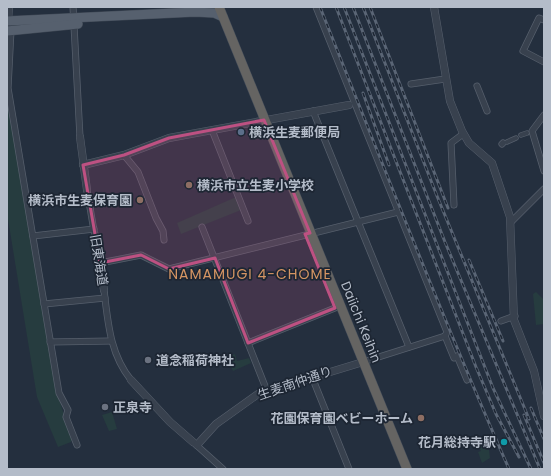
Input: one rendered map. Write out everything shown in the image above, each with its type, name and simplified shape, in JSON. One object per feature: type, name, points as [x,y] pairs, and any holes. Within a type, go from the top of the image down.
[{"type":"highway","name":"Daiichi Keihin","points":[[216,11],[308,233],[401,469]]},
{"type":"highway","name":"Daiichi Keihin","points":[[308,233],[335,308],[407,469]]},
{"type":"main road","points":[[197,15],[211,18],[216,11]]},
{"type":"main road","points":[[8,22],[73,21],[197,15],[216,11]]},
{"type":"main road","points":[[8,22],[50,26],[73,21]]},
{"type":"street","name":"旧東海道","points":[[73,7],[80,137],[83,165],[100,262],[111,341],[116,358],[131,380],[170,422],[223,469]]},
{"type":"street","points":[[316,7],[352,104],[447,332],[446,336],[454,358],[457,356],[467,380]]},
{"type":"street","points":[[434,7],[445,79],[450,101],[463,134],[469,143],[492,163],[503,191],[511,222],[514,316],[534,371],[544,416]]},
{"type":"street","points":[[544,20],[539,18],[523,51],[544,62]]},
{"type":"street","points":[[8,22],[8,88],[59,392],[68,410],[66,417],[77,445]]},
{"type":"street","points":[[411,84],[445,79]]},
{"type":"street","points":[[477,86],[487,111]]},
{"type":"street","points":[[83,165],[124,155],[169,138],[352,104]]},
{"type":"street","points":[[313,111],[409,347]]},
{"type":"street","points":[[521,135],[530,132],[543,118]]},
{"type":"street","points":[[212,130],[248,221]]},
{"type":"street","points":[[530,132],[544,171]]},
{"type":"street","points":[[454,205],[451,143],[463,134]]},
{"type":"street","points":[[504,143],[516,138]]},
{"type":"street","points":[[124,155],[138,172],[156,218],[163,231],[164,240]]},
{"type":"street","points":[[511,222],[544,189]]},
{"type":"street","points":[[100,262],[141,255],[169,269],[308,233],[398,212]]},
{"type":"street","points":[[202,227],[267,391]]},
{"type":"street","points":[[33,236],[94,232]]},
{"type":"street","points":[[44,304],[104,294]]},
{"type":"street","points":[[248,343],[335,308]]},
{"type":"street","points":[[501,320],[514,316]]},
{"type":"street","points":[[360,362],[446,336]]},
{"type":"street","points":[[50,342],[111,341]]},
{"type":"street","name":"生麦南仲通り","points":[[195,444],[216,424],[248,400],[267,391],[360,362]]},
{"type":"street","points":[[312,377],[349,469]]},
{"type":"highlighted area","points":[[264,120],[310,233],[305,234],[335,308],[248,343],[215,258],[169,269],[141,255],[100,263],[83,165],[124,155],[169,138]]},
{"type":"green space","points":[[7,95],[57,393],[72,439],[71,442],[58,447],[37,397],[7,213]]},
{"type":"green space","points":[[236,197],[241,210],[181,234],[177,223]]},
{"type":"green space","points":[[536,292],[544,300],[544,324],[536,325],[533,294]]},
{"type":"green space","points":[[235,354],[237,361],[249,358],[251,363],[233,371],[226,357]]},
{"type":"green space","points":[[112,412],[117,429],[109,431],[102,415]]},
{"type":"green space","points":[[487,434],[490,458],[482,463],[478,452],[481,451],[479,447],[476,448],[473,440]]},
{"type":"railway","points":[[320,7],[436,297],[509,469]]},
{"type":"railway","points":[[336,7],[476,367],[496,414],[519,457]]},
{"type":"railway","points":[[344,7],[493,388],[531,469]]},
{"type":"railway","points":[[353,7],[445,242],[540,469]]},
{"type":"railway","points":[[363,7],[437,196],[529,419]]},
{"type":"railway","points":[[370,7],[448,208]]},
{"type":"railway","points":[[363,93],[389,165]]},
{"type":"railway","points":[[469,260],[503,341]]},
{"type":"railway","points":[[531,408],[544,439]]},
{"type":"railway","points":[[524,415],[544,463]]},
{"type":"place","name":"横浜生麦郵便局","points":[[241,132]]},
{"type":"place","name":"横浜市立生麦小学校","points":[[189,185]]},
{"type":"place","name":"横浜市生麦保育園","points":[[140,200]]},
{"type":"place","name":"道念稲荷神社","points":[[148,360]]},
{"type":"place","name":"正泉寺","points":[[105,407]]},
{"type":"place","name":"花園保育園ベビーホーム","points":[[421,418]]},
{"type":"place","name":"花月総持寺駅","points":[[504,442]]},
{"type":"district","name":"NAMAMUGI 4-CHOME","points":[[250,274]]}]
